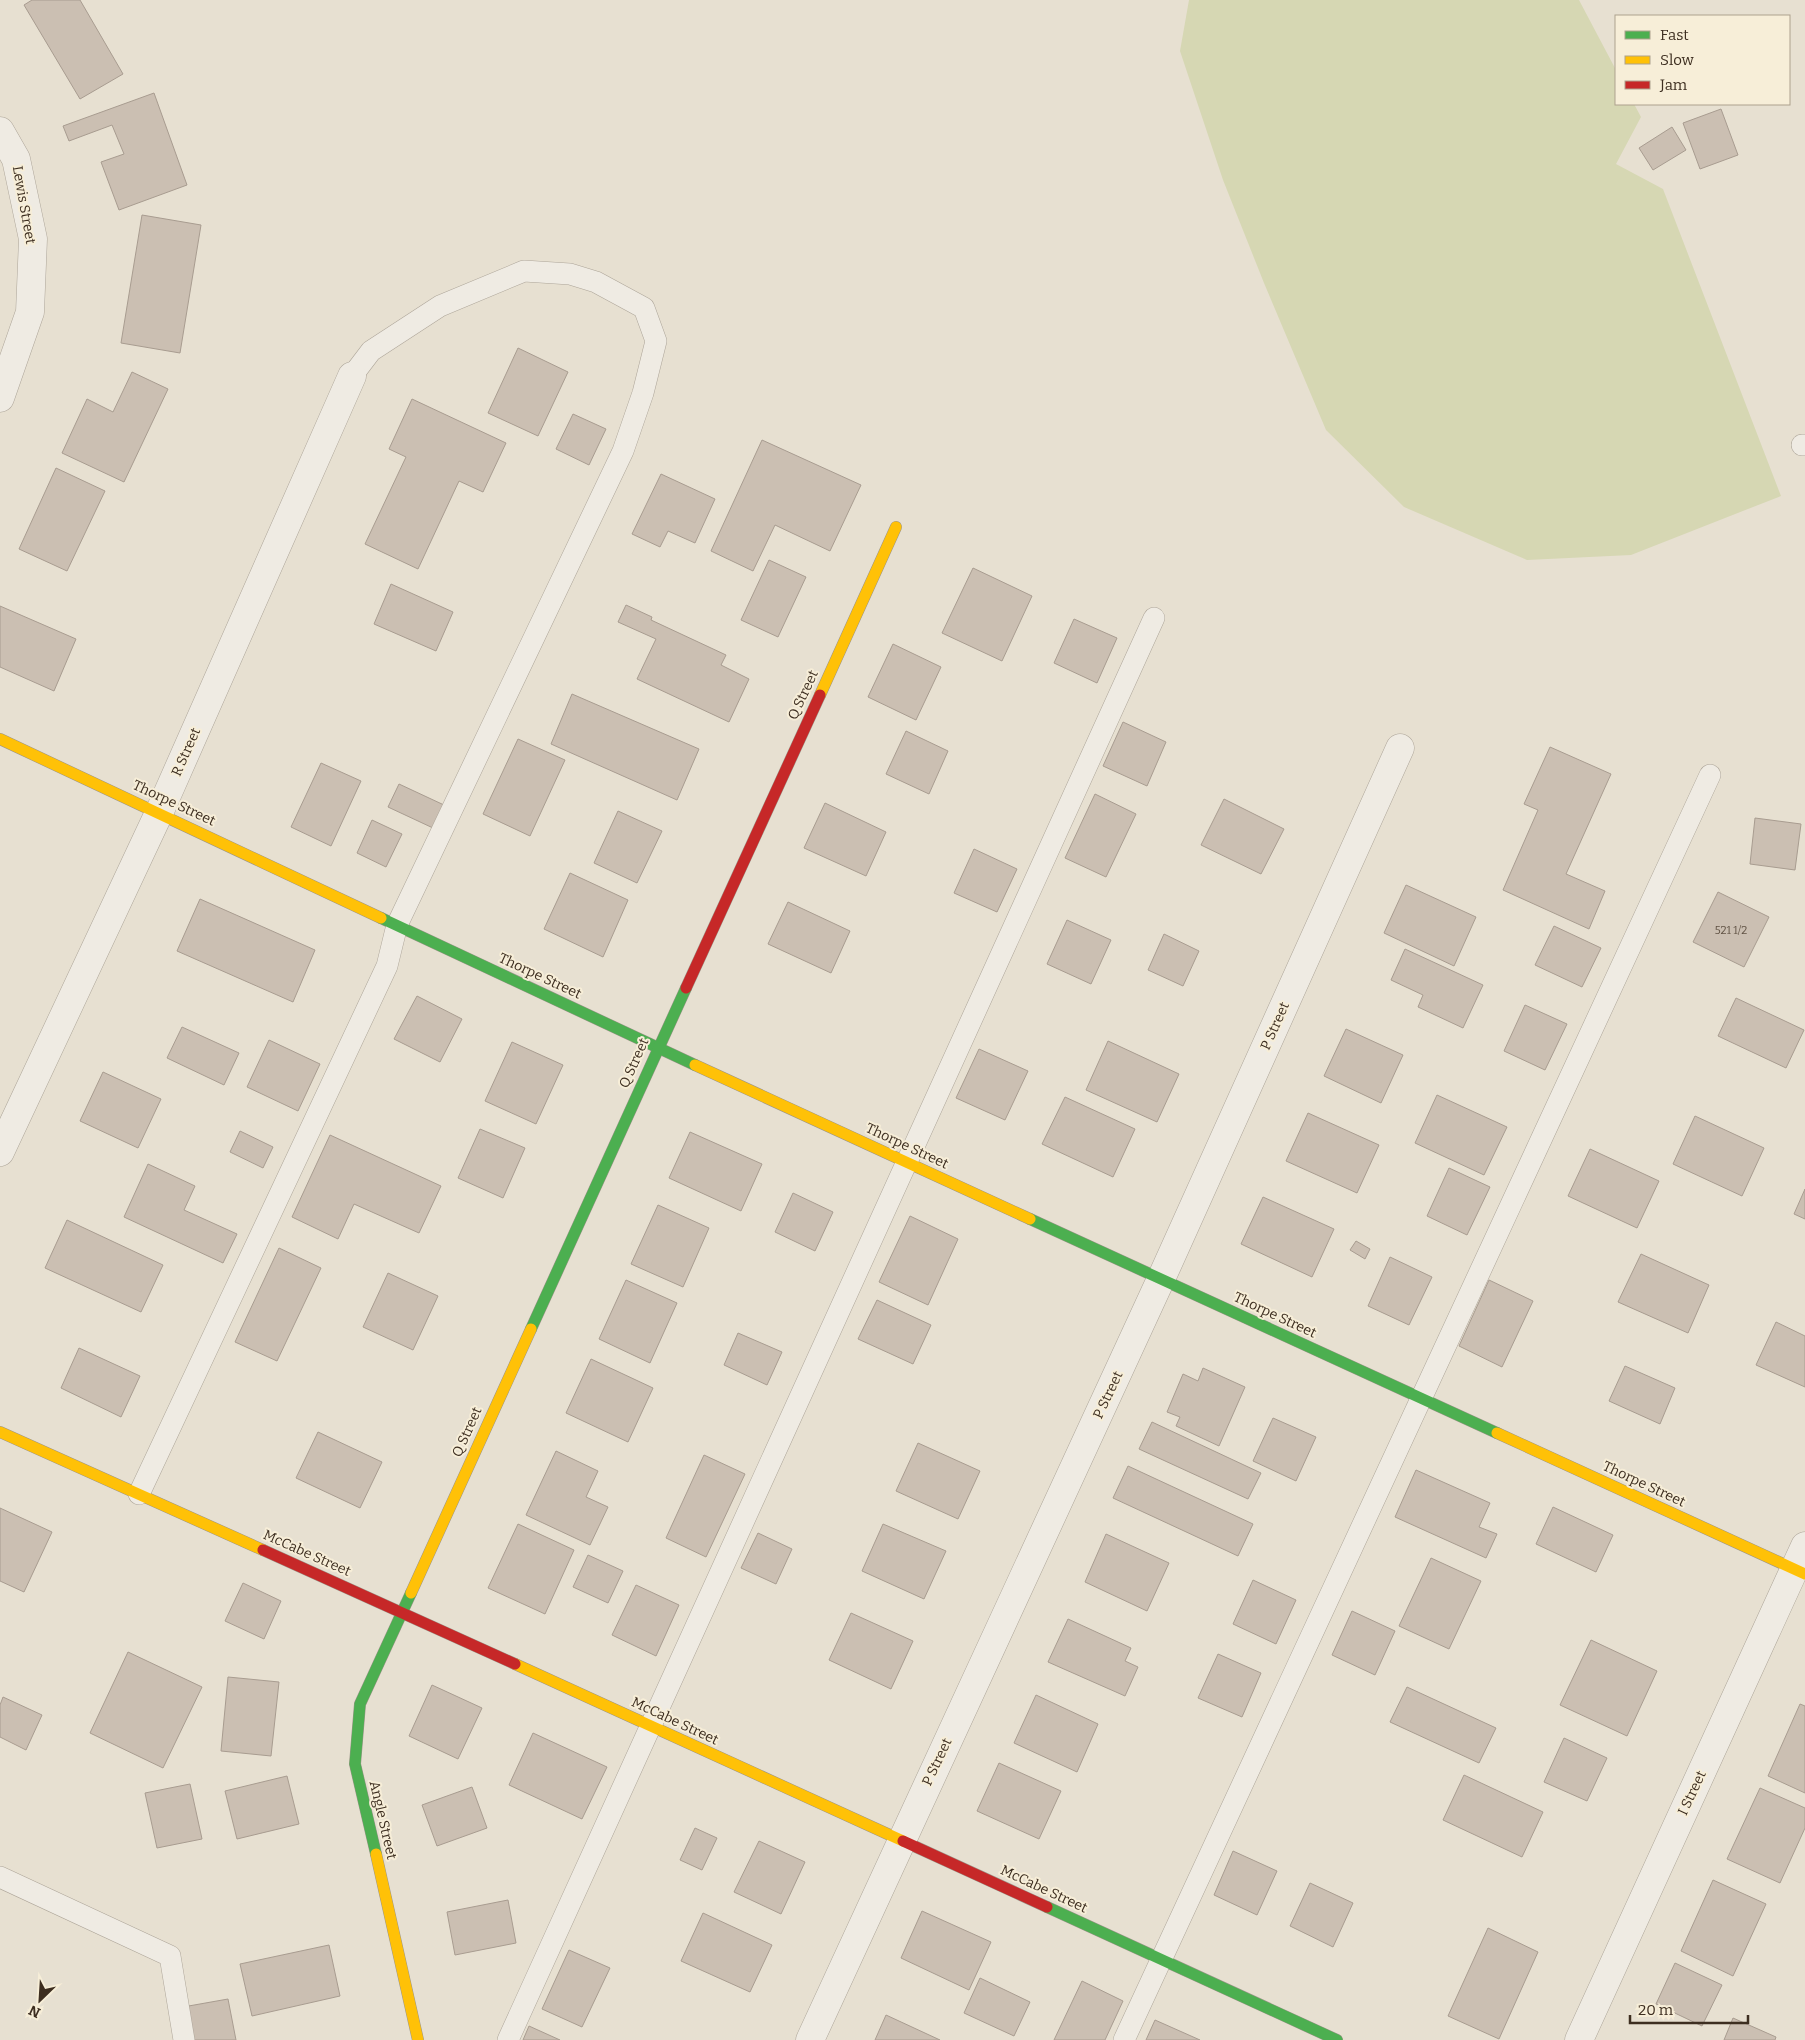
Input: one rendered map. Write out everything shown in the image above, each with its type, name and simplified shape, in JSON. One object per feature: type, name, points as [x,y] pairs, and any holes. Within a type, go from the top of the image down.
[{"type":"street","name":"Lewis Street","points":[[0,131],[16,159],[33,239],[30,312],[0,398]]},
{"type":"street","name":"R Street","points":[[0,1152],[159,813],[352,376]]},
{"type":"street","name":"Q Street","points":[[402,1612],[657,1048],[896,527]]},
{"type":"street","name":"Thorpe Street","points":[[0,740],[657,1048],[1421,1399],[1801,1563]]},
{"type":"street","name":"P Street","points":[[810,2040],[1161,1280],[1400,748]]},
{"type":"street","name":"McCabe Street","points":[[0,1432],[402,1612],[1337,2040]]},
{"type":"street","name":"I Street","points":[[1579,2040],[1801,1563]]},
{"type":"street","name":"Angle Street","points":[[402,1612],[360,1704],[355,1764],[418,2040]]},
{"type":"lane","points":[[139,1494],[387,966],[397,925],[623,451],[643,393],[656,341],[644,308],[596,282],[570,274],[524,271],[440,306],[371,351],[352,376]]},
{"type":"lane","points":[[508,2040],[1154,618]]},
{"type":"lane","points":[[1124,2040],[1710,775]]},
{"type":"lane","points":[[0,1877],[170,1956],[184,2040]]},
{"type":"green space","points":[[1189,0],[1579,0],[1615,68],[1615,105],[1635,105],[1641,117],[1616,164],[1663,189],[1781,496],[1631,555],[1527,560],[1404,507],[1326,430],[1223,180],[1180,51]]},
{"type":"building","points":[[32,0],[80,0],[123,74],[80,99],[24,5]]},
{"type":"building","points":[[154,93],[187,185],[119,210],[101,162],[124,154],[112,125],[69,141],[63,126]]},
{"type":"building","points":[[1721,109],[1738,155],[1700,169],[1683,123]]},
{"type":"building","points":[[1672,127],[1686,150],[1653,170],[1639,148]]},
{"type":"building","points":[[142,215],[201,225],[180,353],[121,343]]},
{"type":"building","points":[[518,348],[568,372],[538,436],[488,413]]},
{"type":"building","points":[[132,372],[168,389],[124,482],[62,453],[87,399],[113,412]]},
{"type":"building","points":[[412,399],[506,443],[483,492],[459,481],[418,569],[365,544],[406,457],[389,449]]},
{"type":"building","points":[[573,414],[606,429],[589,465],[556,449]]},
{"type":"building","points":[[762,440],[861,485],[830,551],[775,525],[753,571],[711,551]]},
{"type":"building","points":[[56,468],[105,491],[67,571],[19,549]]},
{"type":"building","points":[[661,474],[715,499],[695,543],[668,531],[660,547],[632,534]]},
{"type":"building","points":[[769,560],[806,577],[778,637],[741,620]]},
{"type":"building","points":[[973,568],[1032,596],[1002,661],[942,633]]},
{"type":"building","points":[[391,584],[453,612],[436,651],[374,624]]},
{"type":"building","points":[[626,605],[652,617],[651,620],[726,655],[721,665],[749,679],[729,722],[637,679],[656,639],[618,622]]},
{"type":"building","points":[[0,606],[76,639],[54,691],[0,667]]},
{"type":"building","points":[[1074,619],[1117,638],[1097,683],[1054,663]]},
{"type":"building","points":[[893,644],[941,667],[916,720],[868,697]]},
{"type":"building","points":[[572,694],[699,749],[677,800],[551,744]]},
{"type":"building","points":[[1123,722],[1166,742],[1147,786],[1103,766]]},
{"type":"building","points":[[906,731],[948,751],[929,794],[886,774]]},
{"type":"building","points":[[518,739],[565,760],[530,836],[483,814]]},
{"type":"building","points":[[1550,747],[1611,774],[1566,874],[1605,891],[1589,929],[1503,890],[1538,810],[1524,804]]},
{"type":"building","points":[[321,763],[361,781],[331,846],[291,827]]},
{"type":"building","points":[[399,784],[444,805],[433,828],[388,807]]},
{"type":"building","points":[[1095,794],[1136,814],[1106,877],[1065,858]]},
{"type":"building","points":[[1224,799],[1284,829],[1261,874],[1201,845]]},
{"type":"building","points":[[825,803],[886,832],[866,876],[804,848]]},
{"type":"building","points":[[618,811],[662,831],[637,883],[594,863]]},
{"type":"building","points":[[1755,818],[1801,824],[1795,870],[1750,864]]},
{"type":"building","points":[[372,820],[402,834],[386,867],[357,853]]},
{"type":"building","points":[[974,849],[1017,869],[997,912],[954,893]]},
{"type":"building","points":[[570,873],[628,900],[603,957],[544,929]]},
{"type":"building","points":[[1406,885],[1476,917],[1454,966],[1384,933]]},
{"type":"building","points":[[1718,892],[1769,917],[1744,967],[1693,942]]},
{"type":"building","points":[[200,899],[315,950],[293,1002],[177,951]]},
{"type":"building","points":[[788,902],[850,931],[831,973],[768,944]]},
{"type":"building","points":[[1067,920],[1111,940],[1091,984],[1047,964]]},
{"type":"building","points":[[1554,926],[1601,948],[1582,987],[1535,965]]},
{"type":"building","points":[[1164,934],[1199,951],[1183,986],[1148,970]]},
{"type":"building","points":[[1405,949],[1483,985],[1463,1028],[1418,1007],[1423,995],[1391,980]]},
{"type":"building","points":[[417,996],[462,1019],[440,1062],[394,1039]]},
{"type":"building","points":[[1736,998],[1804,1030],[1786,1068],[1718,1036]]},
{"type":"building","points":[[1525,1005],[1567,1024],[1545,1070],[1504,1051]]},
{"type":"building","points":[[182,1027],[239,1053],[224,1085],[167,1058]]},
{"type":"building","points":[[1346,1029],[1403,1055],[1381,1103],[1324,1076]]},
{"type":"building","points":[[269,1040],[320,1064],[298,1111],[247,1087]]},
{"type":"building","points":[[1108,1041],[1179,1074],[1157,1122],[1086,1090]]},
{"type":"building","points":[[512,1042],[563,1065],[536,1124],[485,1101]]},
{"type":"building","points":[[979,1049],[1028,1071],[1005,1120],[956,1098]]},
{"type":"building","points":[[103,1072],[161,1099],[138,1148],[80,1121]]},
{"type":"building","points":[[1437,1095],[1507,1127],[1484,1175],[1415,1143]]},
{"type":"building","points":[[1065,1097],[1135,1129],[1113,1177],[1042,1144]]},
{"type":"building","points":[[1308,1113],[1379,1145],[1357,1193],[1286,1161]]},
{"type":"building","points":[[1695,1116],[1764,1148],[1742,1196],[1673,1164]]},
{"type":"building","points":[[480,1129],[525,1148],[503,1198],[458,1178]]},
{"type":"building","points":[[240,1131],[273,1147],[263,1168],[230,1152]]},
{"type":"building","points":[[690,1132],[762,1164],[741,1211],[669,1178]]},
{"type":"building","points":[[330,1135],[441,1186],[419,1233],[354,1204],[338,1239],[292,1217]]},
{"type":"building","points":[[1590,1149],[1659,1181],[1637,1228],[1568,1196]]},
{"type":"building","points":[[148,1164],[195,1186],[184,1210],[237,1234],[223,1263],[124,1217]]},
{"type":"building","points":[[1449,1168],[1490,1187],[1467,1235],[1427,1216]]},
{"type":"building","points":[[1805,1189],[1805,1219],[1794,1214]]},
{"type":"building","points":[[793,1193],[833,1212],[815,1251],[775,1232]]},
{"type":"building","points":[[1263,1197],[1334,1229],[1312,1277],[1241,1244]]},
{"type":"building","points":[[658,1205],[709,1228],[683,1287],[631,1264]]},
{"type":"building","points":[[910,1216],[958,1239],[928,1305],[879,1282]]},
{"type":"building","points":[[67,1220],[163,1265],[141,1312],[45,1268]]},
{"type":"building","points":[[1356,1241],[1370,1249],[1365,1259],[1350,1250]]},
{"type":"building","points":[[279,1248],[321,1268],[277,1361],[235,1342]]},
{"type":"building","points":[[1641,1254],[1709,1285],[1688,1333],[1618,1302]]},
{"type":"building","points":[[1390,1257],[1432,1277],[1409,1325],[1368,1306]]},
{"type":"building","points":[[388,1273],[438,1296],[413,1350],[363,1327]]},
{"type":"building","points":[[626,1280],[677,1303],[650,1363],[599,1339]]},
{"type":"building","points":[[1489,1280],[1533,1301],[1502,1367],[1459,1346]]},
{"type":"building","points":[[877,1300],[931,1325],[913,1364],[858,1339]]},
{"type":"building","points":[[1776,1322],[1805,1336],[1805,1387],[1756,1365]]},
{"type":"building","points":[[738,1333],[782,1352],[767,1385],[724,1365]]},
{"type":"building","points":[[79,1348],[140,1376],[121,1417],[61,1388]]},
{"type":"building","points":[[591,1359],[653,1388],[628,1442],[566,1413]]},
{"type":"building","points":[[1625,1366],[1675,1388],[1660,1424],[1609,1401]]},
{"type":"building","points":[[1203,1368],[1245,1387],[1219,1446],[1176,1426],[1180,1417],[1167,1412],[1183,1374],[1198,1381]]},
{"type":"building","points":[[1273,1418],[1316,1437],[1296,1481],[1253,1461]]},
{"type":"building","points":[[1152,1422],[1261,1473],[1248,1499],[1139,1449]]},
{"type":"building","points":[[318,1432],[382,1462],[360,1508],[296,1478]]},
{"type":"building","points":[[918,1443],[980,1471],[958,1519],[896,1491]]},
{"type":"building","points":[[556,1451],[598,1471],[586,1497],[608,1507],[590,1545],[526,1515]]},
{"type":"building","points":[[704,1455],[745,1474],[706,1557],[666,1538]]},
{"type":"building","points":[[1128,1466],[1253,1524],[1238,1556],[1113,1498]]},
{"type":"building","points":[[1416,1470],[1490,1503],[1479,1527],[1497,1534],[1486,1558],[1395,1517]]},
{"type":"building","points":[[1553,1507],[1613,1535],[1596,1572],[1536,1544]]},
{"type":"building","points":[[0,1508],[52,1532],[24,1592],[0,1581]]},
{"type":"building","points":[[518,1524],[574,1550],[545,1614],[488,1588]]},
{"type":"building","points":[[883,1524],[946,1551],[924,1599],[862,1571]]},
{"type":"building","points":[[758,1533],[792,1549],[776,1584],[741,1568]]},
{"type":"building","points":[[1106,1534],[1169,1563],[1147,1611],[1085,1582]]},
{"type":"building","points":[[588,1555],[623,1571],[608,1603],[573,1587]]},
{"type":"building","points":[[1431,1558],[1481,1581],[1449,1649],[1399,1626]]},
{"type":"building","points":[[1253,1580],[1296,1600],[1276,1644],[1233,1624]]},
{"type":"building","points":[[243,1583],[281,1601],[264,1639],[225,1621]]},
{"type":"building","points":[[636,1585],[679,1605],[656,1656],[612,1635]]},
{"type":"building","points":[[1352,1611],[1395,1631],[1375,1675],[1332,1655]]},
{"type":"building","points":[[851,1613],[913,1641],[891,1689],[829,1660]]},
{"type":"building","points":[[1068,1619],[1131,1648],[1125,1661],[1138,1667],[1125,1696],[1048,1662]]},
{"type":"building","points":[[1591,1640],[1657,1671],[1627,1736],[1560,1705]]},
{"type":"building","points":[[128,1652],[202,1687],[163,1768],[90,1733]]},
{"type":"building","points":[[1218,1654],[1261,1673],[1242,1717],[1198,1698]]},
{"type":"building","points":[[228,1677],[279,1682],[271,1756],[221,1751]]},
{"type":"building","points":[[432,1685],[482,1708],[458,1759],[409,1736]]},
{"type":"building","points":[[1407,1687],[1496,1728],[1479,1763],[1390,1722]]},
{"type":"building","points":[[1036,1695],[1098,1724],[1077,1772],[1014,1743]]},
{"type":"building","points":[[3,1697],[42,1715],[26,1750],[0,1737],[0,1705]]},
{"type":"building","points":[[1800,1704],[1805,1706],[1805,1793],[1768,1776]]},
{"type":"building","points":[[533,1733],[607,1767],[582,1819],[509,1785]]},
{"type":"building","points":[[1564,1738],[1607,1758],[1587,1801],[1544,1782]]},
{"type":"building","points":[[999,1763],[1061,1791],[1039,1839],[977,1811]]},
{"type":"building","points":[[1464,1775],[1543,1812],[1522,1857],[1443,1820]]},
{"type":"building","points":[[287,1776],[299,1824],[237,1839],[225,1791]]},
{"type":"building","points":[[190,1784],[202,1839],[157,1848],[145,1793]]},
{"type":"building","points":[[472,1787],[487,1828],[437,1846],[422,1805]]},
{"type":"building","points":[[1760,1788],[1805,1808],[1805,1828],[1780,1883],[1727,1859]]},
{"type":"building","points":[[695,1828],[717,1838],[702,1870],[680,1860]]},
{"type":"building","points":[[759,1841],[805,1862],[781,1914],[734,1892]]},
{"type":"building","points":[[1233,1851],[1277,1871],[1257,1915],[1214,1895]]},
{"type":"building","points":[[1713,1880],[1766,1904],[1733,1976],[1681,1951]]},
{"type":"building","points":[[1310,1883],[1353,1903],[1333,1947],[1290,1926]]},
{"type":"building","points":[[508,1900],[516,1943],[455,1955],[447,1912]]},
{"type":"building","points":[[922,1911],[991,1942],[969,1990],[901,1958]]},
{"type":"building","points":[[703,1913],[772,1945],[750,1992],[681,1961]]},
{"type":"building","points":[[1488,1928],[1538,1952],[1499,2039],[1448,2016]]},
{"type":"building","points":[[329,1945],[340,1996],[252,2016],[240,1964]]},
{"type":"building","points":[[569,1950],[610,1968],[582,2027],[542,2009]]},
{"type":"building","points":[[1675,1963],[1722,1985],[1702,2026],[1656,2004]]},
{"type":"building","points":[[980,1978],[1030,2002],[1014,2036],[964,2013]]},
{"type":"building","points":[[1082,1981],[1123,2001],[1105,2040],[1054,2040]]},
{"type":"building","points":[[228,1999],[236,2040],[189,2040],[183,2007]]},
{"type":"building","points":[[886,2015],[940,2040],[875,2040]]},
{"type":"building","points":[[1733,2018],[1776,2037],[1775,2040],[1724,2040]]},
{"type":"building","points":[[1155,2020],[1200,2040],[1146,2040]]},
{"type":"building","points":[[529,2026],[560,2040],[523,2040]]},
{"type":"traffic: fast","points":[[381,918],[695,1065]]},
{"type":"traffic: fast","points":[[531,1329],[686,988]]},
{"type":"traffic: fast","points":[[1030,1219],[1497,1433]]},
{"type":"traffic: fast","points":[[376,1854],[355,1764],[360,1704],[411,1593]]},
{"type":"traffic: fast","points":[[1047,1907],[1337,2040]]},
{"type":"traffic: slow","points":[[820,695],[896,527]]},
{"type":"traffic: slow","points":[[0,739],[381,918]]},
{"type":"traffic: slow","points":[[695,1065],[1030,1219]]},
{"type":"traffic: slow","points":[[411,1593],[531,1329]]},
{"type":"traffic: slow","points":[[0,1432],[263,1550]]},
{"type":"traffic: slow","points":[[1497,1433],[1805,1574]]},
{"type":"traffic: slow","points":[[515,1664],[903,1841]]},
{"type":"traffic: slow","points":[[376,1854],[418,2040]]},
{"type":"traffic: jam","points":[[686,988],[820,695]]},
{"type":"traffic: jam","points":[[263,1550],[515,1664]]},
{"type":"traffic: jam","points":[[903,1841],[1047,1907]]}]
